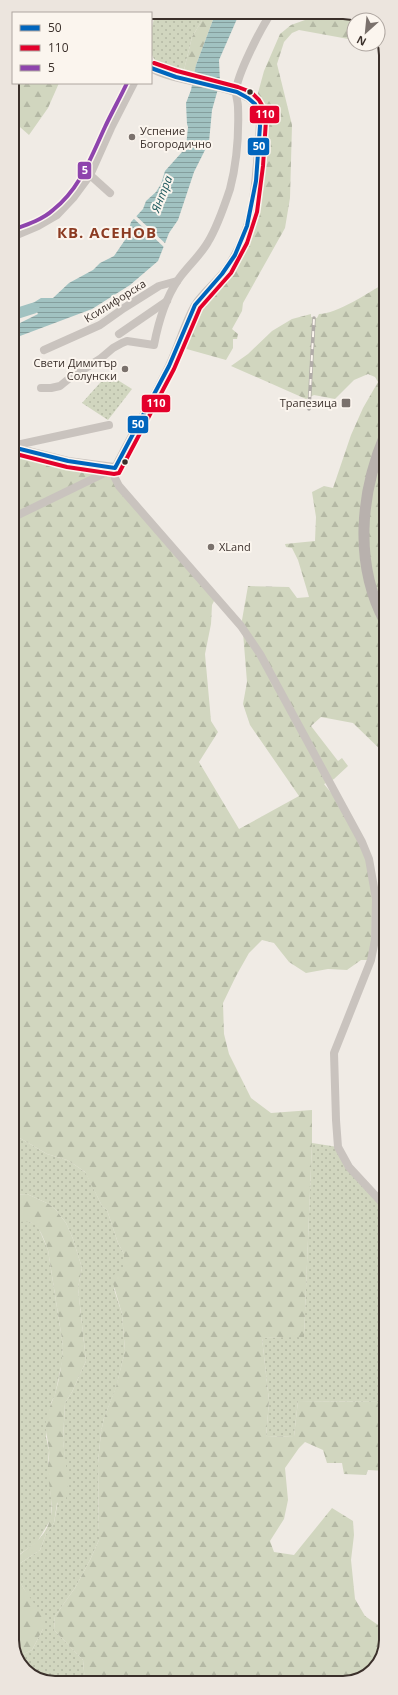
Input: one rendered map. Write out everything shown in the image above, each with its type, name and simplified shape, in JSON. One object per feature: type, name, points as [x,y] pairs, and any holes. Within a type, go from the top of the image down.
[{"type":"main road","points":[[379,450],[369,484],[364,516],[365,552],[371,585],[379,605]]},
{"type":"street","points":[[41,388],[60,386],[71,377],[100,359],[113,348],[127,341],[154,345],[158,326],[167,301],[177,281],[202,252],[210,240],[229,190],[236,166],[238,128],[238,105],[232,91],[268,19]]},
{"type":"street","points":[[152,68],[170,76],[232,91],[251,100],[255,104],[259,114],[256,189],[247,231],[241,244],[227,268],[196,304],[186,323],[169,365],[115,468],[115,478],[119,486],[241,626],[260,654],[370,859],[376,899],[375,940],[371,960],[334,1054],[338,1146],[349,1167],[379,1199]]},
{"type":"street","points":[[19,234],[38,226],[57,215],[73,198],[90,175],[111,128],[133,84]]},
{"type":"street","points":[[90,175],[110,193]]},
{"type":"street","name":"Ксилифорска","points":[[44,350],[100,325],[159,286],[177,281]]},
{"type":"street","points":[[118,334],[167,301]]},
{"type":"street","points":[[19,444],[109,425]]},
{"type":"street","points":[[19,448],[68,461],[115,468]]},
{"type":"street","points":[[19,515],[115,468]]},
{"type":"green space","points":[[154,19],[203,19],[192,37],[183,74],[170,71],[161,66],[155,60],[152,52]]},
{"type":"green space","points":[[203,19],[213,19],[196,65],[195,75],[183,74],[192,37]]},
{"type":"green space","points":[[313,19],[346,19],[346,39],[299,30],[292,33],[284,42],[277,64],[292,125],[290,198],[285,228],[243,303],[242,311],[232,329],[238,334],[237,339],[233,339],[233,348],[226,360],[176,346],[186,323],[220,278],[247,231],[260,126],[255,104],[264,71],[280,34],[291,25]]},
{"type":"green space","points":[[19,84],[59,84],[48,108],[29,135],[19,126]]},
{"type":"green space","points":[[379,286],[379,748],[353,723],[321,717],[311,726],[338,761],[342,758],[348,766],[334,779],[324,784],[341,805],[373,874],[371,960],[361,960],[347,970],[328,969],[306,973],[289,962],[274,943],[262,940],[249,953],[223,1003],[224,1034],[229,1054],[251,1098],[271,1113],[312,1110],[304,1337],[262,1338],[269,1401],[266,1437],[294,1436],[298,1401],[379,1402],[379,1471],[368,1470],[366,1475],[344,1474],[342,1463],[327,1463],[323,1450],[305,1442],[285,1468],[288,1500],[284,1519],[270,1541],[274,1552],[294,1555],[332,1508],[353,1521],[354,1535],[351,1560],[355,1599],[365,1616],[379,1626],[378,1647],[373,1660],[365,1669],[355,1674],[343,1676],[84,1676],[83,1660],[54,1630],[55,1616],[75,1588],[99,1540],[98,1463],[101,1432],[104,1418],[116,1387],[125,1351],[122,1314],[111,1276],[124,1270],[124,1254],[118,1243],[107,1210],[102,1206],[85,1172],[67,1160],[47,1154],[19,1138],[19,448],[115,468],[115,478],[216,597],[212,605],[211,624],[205,654],[211,721],[218,732],[199,762],[239,829],[299,796],[250,725],[243,704],[247,682],[242,620],[248,586],[289,587],[297,598],[309,597],[298,560],[292,548],[286,547],[285,544],[315,541],[316,517],[312,492],[324,486],[333,488],[351,435],[363,408],[378,382],[375,377],[368,374],[354,380],[335,399],[314,395],[306,399],[231,366],[248,354],[272,331],[292,319],[311,314],[311,317],[317,318],[319,314],[335,311]]},
{"type":"green space","points":[[108,374],[132,389],[108,420],[82,403]]},
{"type":"green space","points":[[19,1138],[47,1154],[67,1160],[86,1173],[102,1206],[107,1210],[118,1243],[124,1254],[124,1270],[114,1289],[122,1314],[125,1351],[116,1388],[104,1418],[101,1432],[98,1463],[99,1540],[75,1588],[55,1616],[54,1630],[83,1660],[84,1676],[46,1675],[31,1667],[26,1662],[22,1655],[32,1650],[43,1629],[19,1580],[19,1564],[40,1550],[46,1534],[54,1523],[65,1461],[63,1440],[65,1403],[72,1392],[86,1361],[78,1288],[82,1268],[73,1239],[66,1223],[56,1210],[49,1204],[27,1194],[19,1195]]},
{"type":"green space","points":[[312,1143],[338,1147],[349,1167],[379,1199],[379,1402],[298,1401],[294,1436],[266,1437],[269,1401],[262,1338],[304,1336]]},
{"type":"green space","points":[[27,1194],[49,1204],[56,1210],[66,1223],[73,1239],[82,1268],[78,1288],[86,1361],[72,1392],[65,1403],[63,1440],[68,1483],[66,1499],[57,1503],[54,1523],[46,1534],[40,1550],[19,1564],[19,1556],[39,1539],[47,1528],[50,1520],[51,1503],[48,1471],[49,1453],[46,1420],[58,1382],[63,1346],[48,1250],[40,1231],[36,1226],[32,1223],[19,1222],[19,1195]]},
{"type":"green space","points":[[24,1220],[35,1224],[39,1229],[48,1250],[63,1346],[62,1362],[55,1395],[51,1403],[46,1437],[49,1450],[48,1464],[51,1519],[37,1542],[19,1555],[19,1222]]},
{"type":"green space","points":[[19,1580],[43,1616],[43,1629],[32,1650],[22,1655],[20,1647]]},
{"type":"water","name":"Янтра","points":[[213,19],[237,19],[219,60],[220,82],[212,110],[209,142],[194,172],[178,220],[169,233],[158,261],[130,285],[92,309],[19,336],[19,324],[38,314],[36,310],[21,315],[20,311],[41,298],[53,298],[69,283],[93,270],[100,263],[114,256],[127,237],[131,222],[143,209],[146,201],[156,192],[161,184],[165,171],[186,147],[188,127],[186,103],[191,90],[196,65]]},
{"type":"pier","points":[[134,214],[167,245],[166,249],[132,217]]},
{"type":"waterway","points":[[19,313],[34,308]]},
{"type":"railway","points":[[309,409],[314,318]]},
{"type":"transit line","name":"110","points":[[19,455],[67,467],[114,474],[119,473],[174,369],[200,308],[231,273],[247,243],[257,212],[263,166],[266,120],[263,107],[259,100],[251,92],[154,63]]},
{"type":"transit line","name":"50","points":[[19,449],[68,461],[115,468],[169,366],[195,305],[222,274],[235,255],[247,226],[256,181],[260,126],[259,114],[255,104],[237,92],[176,77],[152,68]]},
{"type":"transit line","name":"5","points":[[19,227],[44,217],[62,202],[71,192],[90,161],[126,84]]},
{"type":"place","name":"Успение Богородично","points":[[132,137]]},
{"type":"place","name":"Свети Димитър Солунски","points":[[125,369]]},
{"type":"place","name":"Трапезица","points":[[346,403]]},
{"type":"place","name":"XLand","points":[[211,547]]},
{"type":"district","name":"КВ. АСЕНОВ","points":[[107,233]]}]
